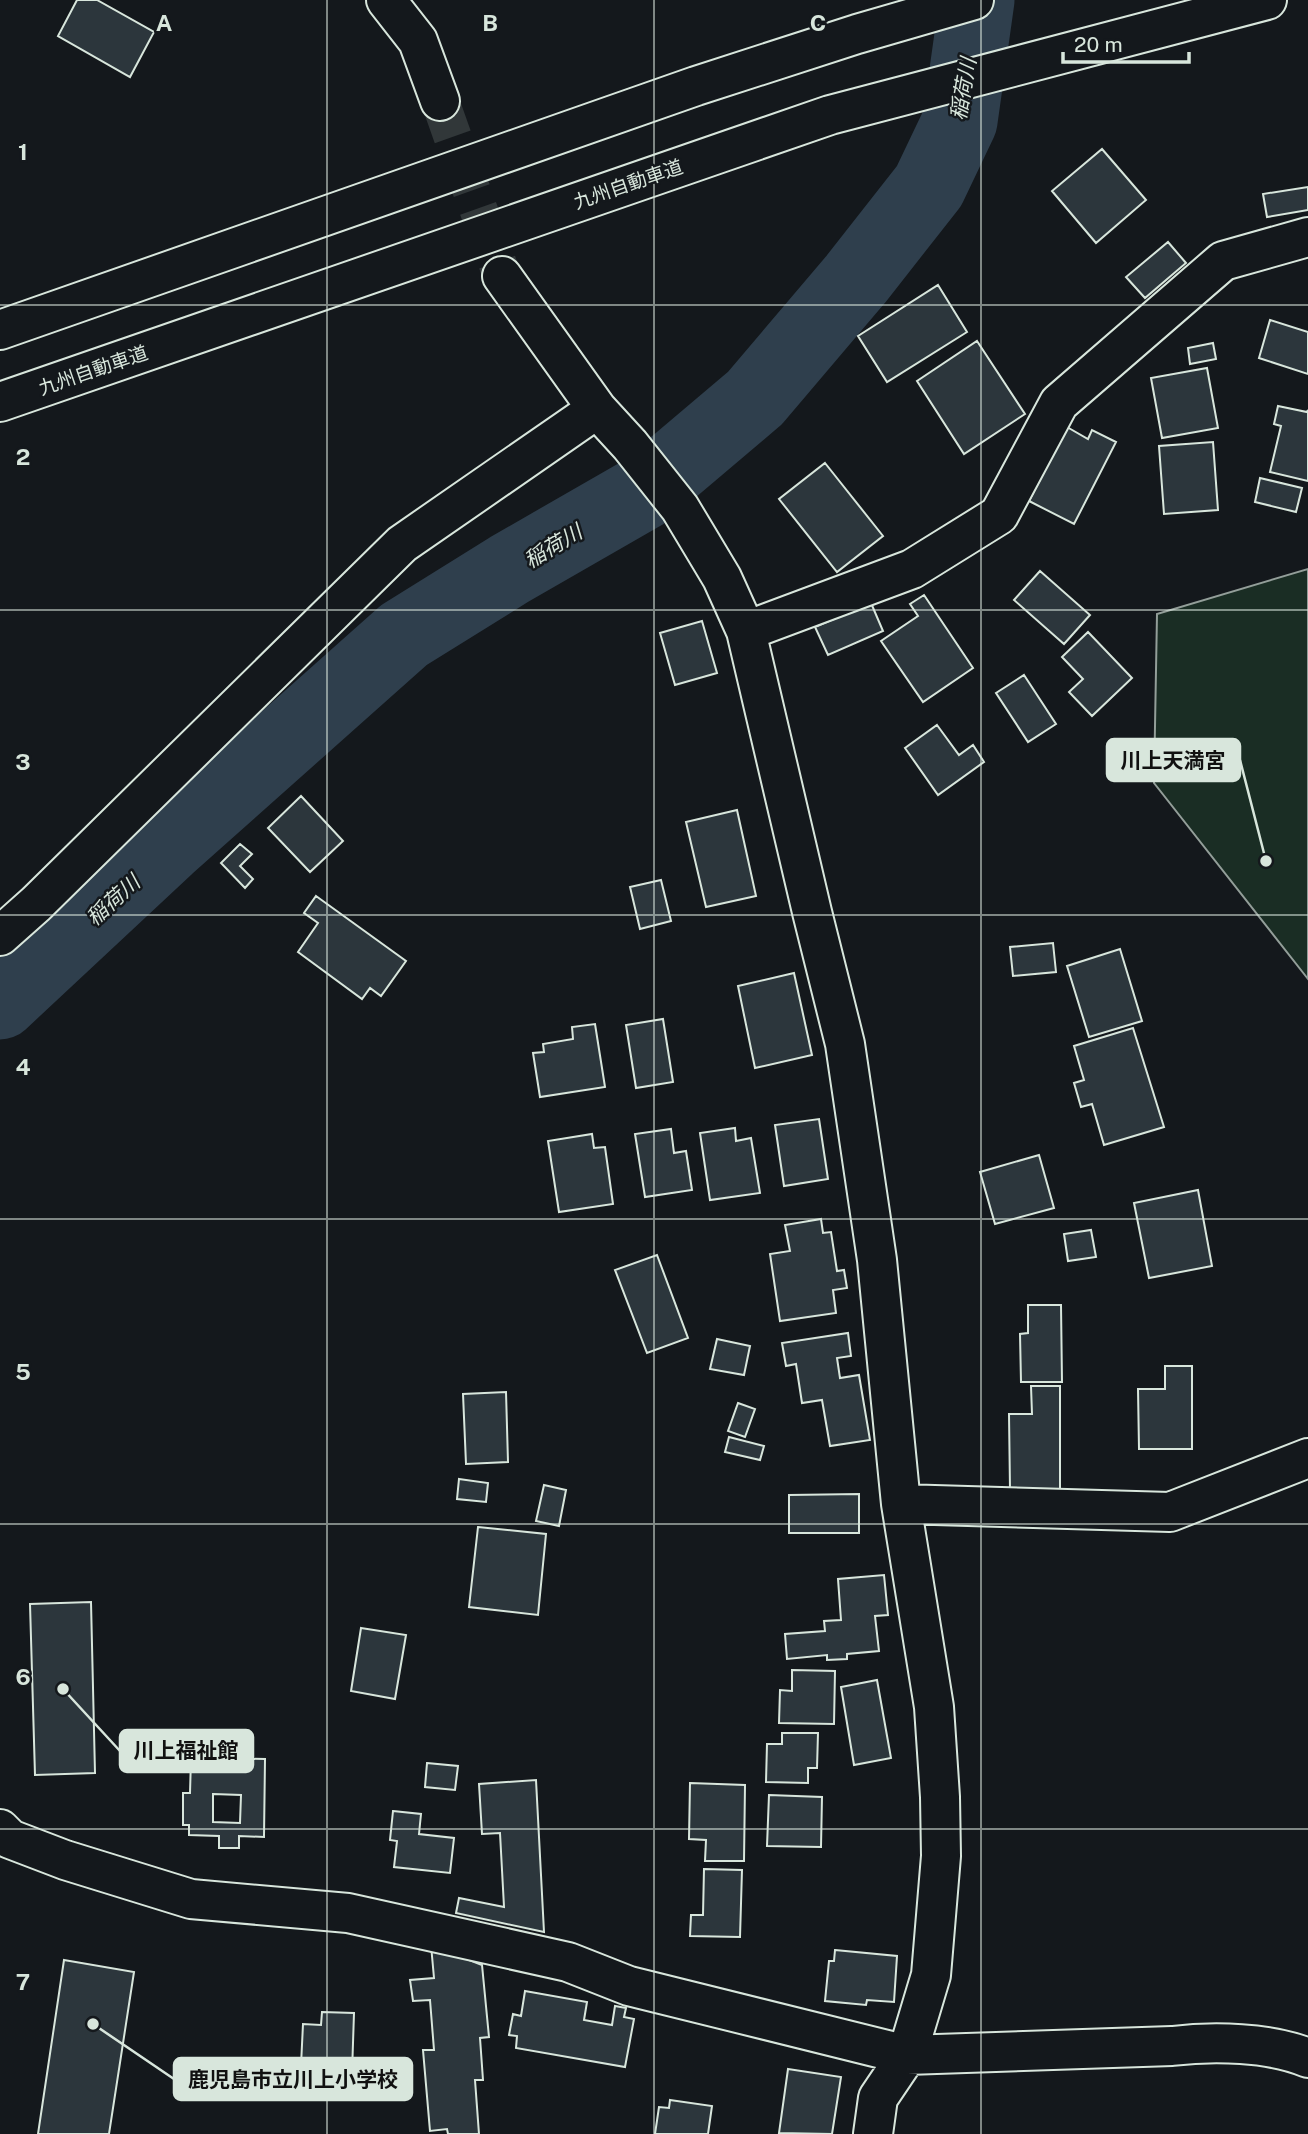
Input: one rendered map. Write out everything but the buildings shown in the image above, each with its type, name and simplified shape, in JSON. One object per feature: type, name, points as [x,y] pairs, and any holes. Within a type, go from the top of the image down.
[{"type":"main road","points":[[386,0],[418,41],[440,101]]},
{"type":"main road","points":[[0,330],[696,86],[974,0]]},
{"type":"main road","name":"九州自動車道","points":[[0,402],[830,115],[1267,0]]},
{"type":"main road","points":[[746,631],[912,569],[999,515],[1059,403],[1223,261],[1308,237]]},
{"type":"main road","points":[[502,276],[597,409],[630,445],[680,508],[722,578],[746,631],[845,1044],[877,1260],[901,1504],[934,1707],[940,1809],[940,1856],[931,1975],[907,2055],[878,2098],[873,2134]]},
{"type":"main road","points":[[0,936],[36,904],[402,544],[597,409]]},
{"type":"main road","points":[[901,1504],[1170,1512],[1308,1458]]},
{"type":"main road","points":[[0,1829],[10,1839],[65,1860],[191,1899],[348,1913],[568,1962],[629,1986],[907,2055],[1172,2046],[1204,2042],[1283,2049],[1308,2058]]},
{"type":"green space","points":[[1308,569],[1308,979],[1154,783],[1157,614]]},
{"type":"waterway","name":"稲荷川","points":[[0,1002],[167,846],[404,635],[510,569],[644,492],[755,398],[856,279],[929,186],[960,121],[977,0]]},
{"type":"tunnel","points":[[440,101],[502,276]]},
{"type":"place","name":"川上天満宮","points":[[1266,861]]},
{"type":"place","name":"川上福祉館","points":[[63,1689]]},
{"type":"place","name":"鹿児島市立川上小学校","points":[[93,2024]]}]
